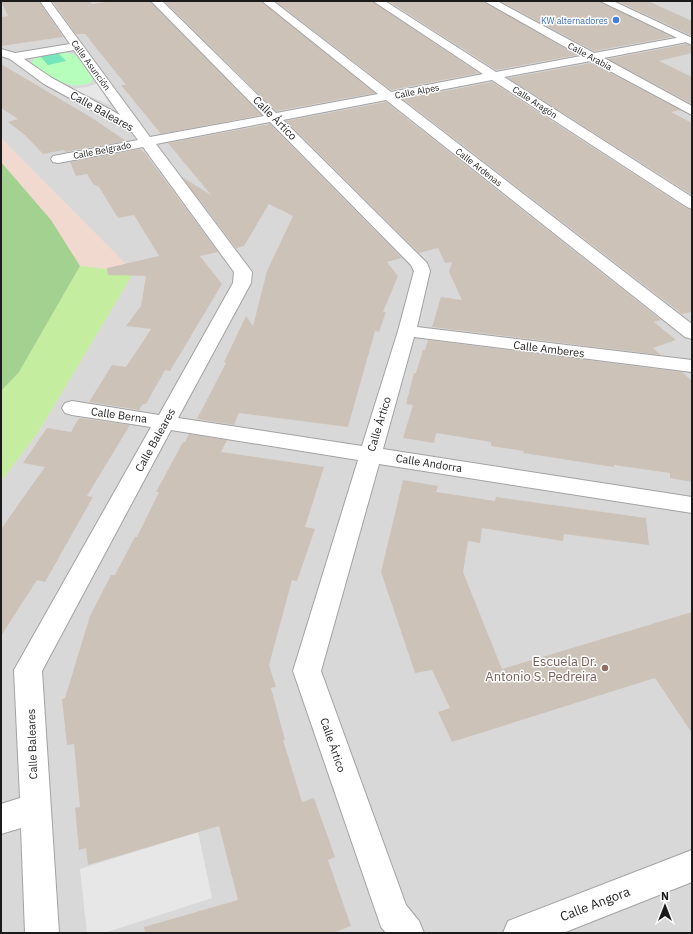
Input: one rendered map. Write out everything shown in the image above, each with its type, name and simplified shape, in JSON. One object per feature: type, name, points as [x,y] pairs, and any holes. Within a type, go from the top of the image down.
[{"type":"street","name":"Calle Asunción","points":[[45,1],[141,135]]},
{"type":"street","name":"Calle Ártico","points":[[156,1],[419,263],[422,271],[407,331],[307,670],[393,915],[407,933]]},
{"type":"street","name":"Calle Ardenas","points":[[267,1],[692,333]]},
{"type":"street","name":"Calle Aragón","points":[[378,1],[692,204]]},
{"type":"street","name":"Calle Arabia","points":[[489,1],[692,111]]},
{"type":"street","points":[[605,1],[690,41]]},
{"type":"street","name":"Calle Alpes","points":[[141,135],[274,118],[593,57],[690,41]]},
{"type":"street","points":[[7,54],[77,46]]},
{"type":"street","name":"Calle Baleares","points":[[7,54],[48,81],[141,135],[243,272],[242,283],[28,670],[34,809],[42,933]]},
{"type":"street","name":"Calle Belgrado","points":[[58,159],[141,135]]},
{"type":"street","name":"Calle Amberes","points":[[407,331],[692,366]]},
{"type":"street","name":"Calle Berna","points":[[72,408],[165,422]]},
{"type":"street","name":"Calle Andorra","points":[[165,422],[692,505]]},
{"type":"street","points":[[1,819],[34,809]]},
{"type":"street","name":"Calle Angora","points":[[520,933],[692,866]]},
{"type":"shaded area","points":[[1,1],[692,1],[692,933],[1,933],[1,481],[39,431],[133,272],[1,138]]},
{"type":"shaded area","points":[[98,83],[110,105],[72,89],[87,87]]},
{"type":"shaded area","points":[[1,138],[134,272],[39,431],[1,481]]},
{"type":"shaded area","points":[[198,832],[212,898],[104,933],[87,933],[80,869]]},
{"type":"green space","points":[[57,52],[66,61],[48,65],[40,56]]},
{"type":"green space","points":[[63,52],[76,55],[93,79],[90,83],[81,85],[65,84],[52,78],[31,64],[35,57]]},
{"type":"green space","points":[[1,162],[51,220],[80,266],[19,372],[1,391]]},
{"type":"green space","points":[[80,266],[134,272],[39,431],[1,481],[1,391],[19,372]]},
{"type":"building","points":[[1,1],[39,1],[63,37],[1,46],[1,17],[8,16]]},
{"type":"building","points":[[52,1],[90,1],[92,4],[112,1],[150,1],[261,115],[161,134],[121,85],[126,85],[85,34],[76,34]]},
{"type":"building","points":[[164,1],[261,1],[375,93],[276,111]]},
{"type":"building","points":[[275,1],[372,1],[479,73],[391,90]]},
{"type":"building","points":[[388,1],[483,1],[577,55],[496,70]]},
{"type":"building","points":[[500,1],[599,1],[672,37],[594,51]]},
{"type":"building","points":[[617,1],[648,1],[692,21],[692,36]]},
{"type":"building","points":[[686,44],[692,46],[692,53],[659,61],[692,77],[692,104],[608,59]]},
{"type":"building","points":[[591,63],[680,110],[671,112],[692,123],[692,195],[508,78]]},
{"type":"building","points":[[1,64],[92,118],[126,141],[65,152],[64,150],[43,154],[26,136],[8,122],[18,119],[1,108]]},
{"type":"building","points":[[492,82],[686,208],[692,210],[692,312],[682,314],[403,99]]},
{"type":"building","points":[[386,102],[661,320],[654,322],[676,340],[653,348],[661,355],[432,327],[441,297],[462,300],[449,272],[452,262],[445,263],[438,248],[419,253],[286,121]]},
{"type":"building","points":[[270,124],[402,258],[387,262],[398,276],[383,312],[386,312],[379,332],[375,331],[348,427],[239,413],[234,425],[197,419],[226,363],[224,362],[246,316],[253,326],[267,271],[293,216],[269,204],[244,246],[236,248],[182,177],[211,195],[168,143]]},
{"type":"building","points":[[140,149],[145,153],[218,252],[200,256],[222,284],[170,371],[165,370],[146,404],[143,404],[139,410],[89,402],[112,365],[126,367],[151,329],[126,326],[141,306],[146,276],[108,275],[107,268],[159,256],[134,215],[118,218],[99,187],[93,184],[87,174],[76,176],[70,162]]},
{"type":"building","points":[[428,340],[682,372],[692,381],[692,482],[670,478],[670,473],[614,465],[614,467],[523,453],[524,451],[491,446],[491,442],[436,433],[434,443],[403,438],[413,405],[406,404],[414,373],[416,373],[423,350],[425,350]]},
{"type":"building","points":[[79,418],[130,425],[87,496],[93,497],[45,582],[37,580],[1,636],[1,529],[45,467],[23,463],[47,428],[71,432]]},
{"type":"building","points":[[189,434],[227,440],[221,452],[324,467],[305,527],[315,529],[297,581],[292,580],[269,665],[276,687],[271,688],[285,740],[283,740],[302,802],[314,798],[335,857],[328,860],[351,926],[333,933],[145,933],[144,927],[238,900],[219,826],[88,865],[86,848],[79,850],[75,808],[80,807],[74,744],[67,745],[62,699],[65,698],[90,616],[111,575],[115,575],[135,537],[137,537],[159,492],[156,492],[183,442],[185,442]]},
{"type":"building","points":[[403,480],[438,486],[436,492],[495,501],[496,497],[646,518],[649,545],[564,534],[563,541],[482,528],[480,543],[468,541],[463,572],[502,669],[692,612],[692,733],[655,678],[452,742],[438,712],[450,708],[432,670],[415,673],[381,572]]},
{"type":"place","name":"KW alternadores","points":[[616,20]]},
{"type":"place","name":"Escuela Dr. Antonio S. Pedreira","points":[[605,668]]}]
